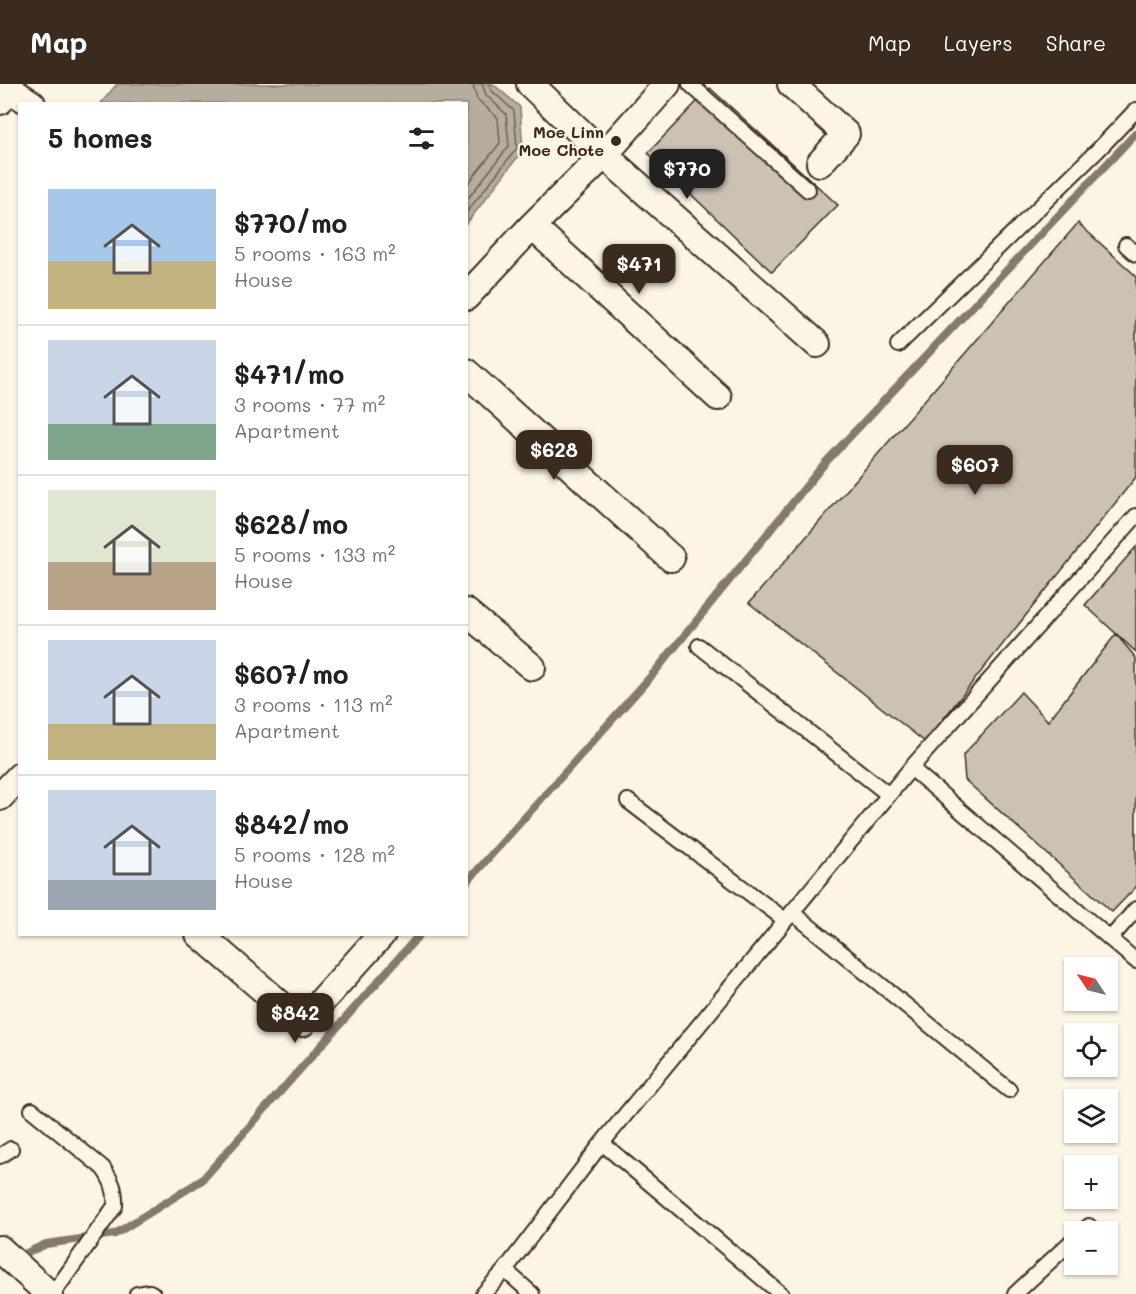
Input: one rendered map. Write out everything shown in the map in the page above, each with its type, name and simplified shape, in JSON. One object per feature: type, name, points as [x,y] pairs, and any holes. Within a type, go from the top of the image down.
[{"type":"street","points":[[530,84],[603,155],[817,344]]},
{"type":"street","points":[[468,295],[603,155],[667,84]]},
{"type":"street","points":[[791,84],[846,134],[820,163]]},
{"type":"street","points":[[0,101],[6,94],[14,92],[36,96]]},
{"type":"street","points":[[532,226],[718,397]]},
{"type":"street","points":[[468,374],[671,558]]},
{"type":"street","points":[[468,614],[532,667]]},
{"type":"street","points":[[0,797],[18,778]]},
{"type":"street","points":[[201,936],[302,1023],[380,936]]},
{"type":"street","points":[[0,1249],[51,1294]]},
{"type":"lane","points":[[690,84],[808,190]]},
{"type":"lane","points":[[898,345],[1090,159],[1136,110]]},
{"type":"lane","points":[[483,1294],[505,1270],[602,1143],[911,768],[1136,516]]},
{"type":"lane","points":[[699,646],[889,795]]},
{"type":"lane","points":[[911,768],[1136,961]]},
{"type":"lane","points":[[628,801],[789,916],[1009,1090]]},
{"type":"lane","points":[[1110,939],[1136,909]]},
{"type":"lane","points":[[32,1110],[103,1168],[112,1180],[116,1192],[115,1206],[51,1294]]},
{"type":"lane","points":[[602,1143],[781,1294]]},
{"type":"lane","points":[[1015,1294],[1064,1248]]},
{"type":"lane","points":[[505,1270],[532,1294]]},
{"type":"lane","points":[[137,1294],[150,1292],[153,1294]]},
{"type":"water","points":[[117,84],[493,84],[520,107],[523,150],[468,222],[468,102],[102,102]]},
{"type":"building","points":[[710,88],[838,205],[772,272],[648,153]]},
{"type":"building","points":[[1078,223],[1136,276],[1136,477],[925,742],[749,603]]},
{"type":"building","points":[[1136,547],[1136,652],[1085,605]]},
{"type":"building","points":[[1116,634],[1136,658],[1136,887],[1112,912],[965,780],[963,755],[1021,692],[1048,721]]},
{"type":"waterway","points":[[468,881],[653,674],[825,463],[1136,133]]},
{"type":"waterway","points":[[18,1257],[46,1244],[115,1234],[202,1180],[418,936]]},
{"type":"place","name":"Moe Linn Moe Chote","points":[[616,141]]}]
